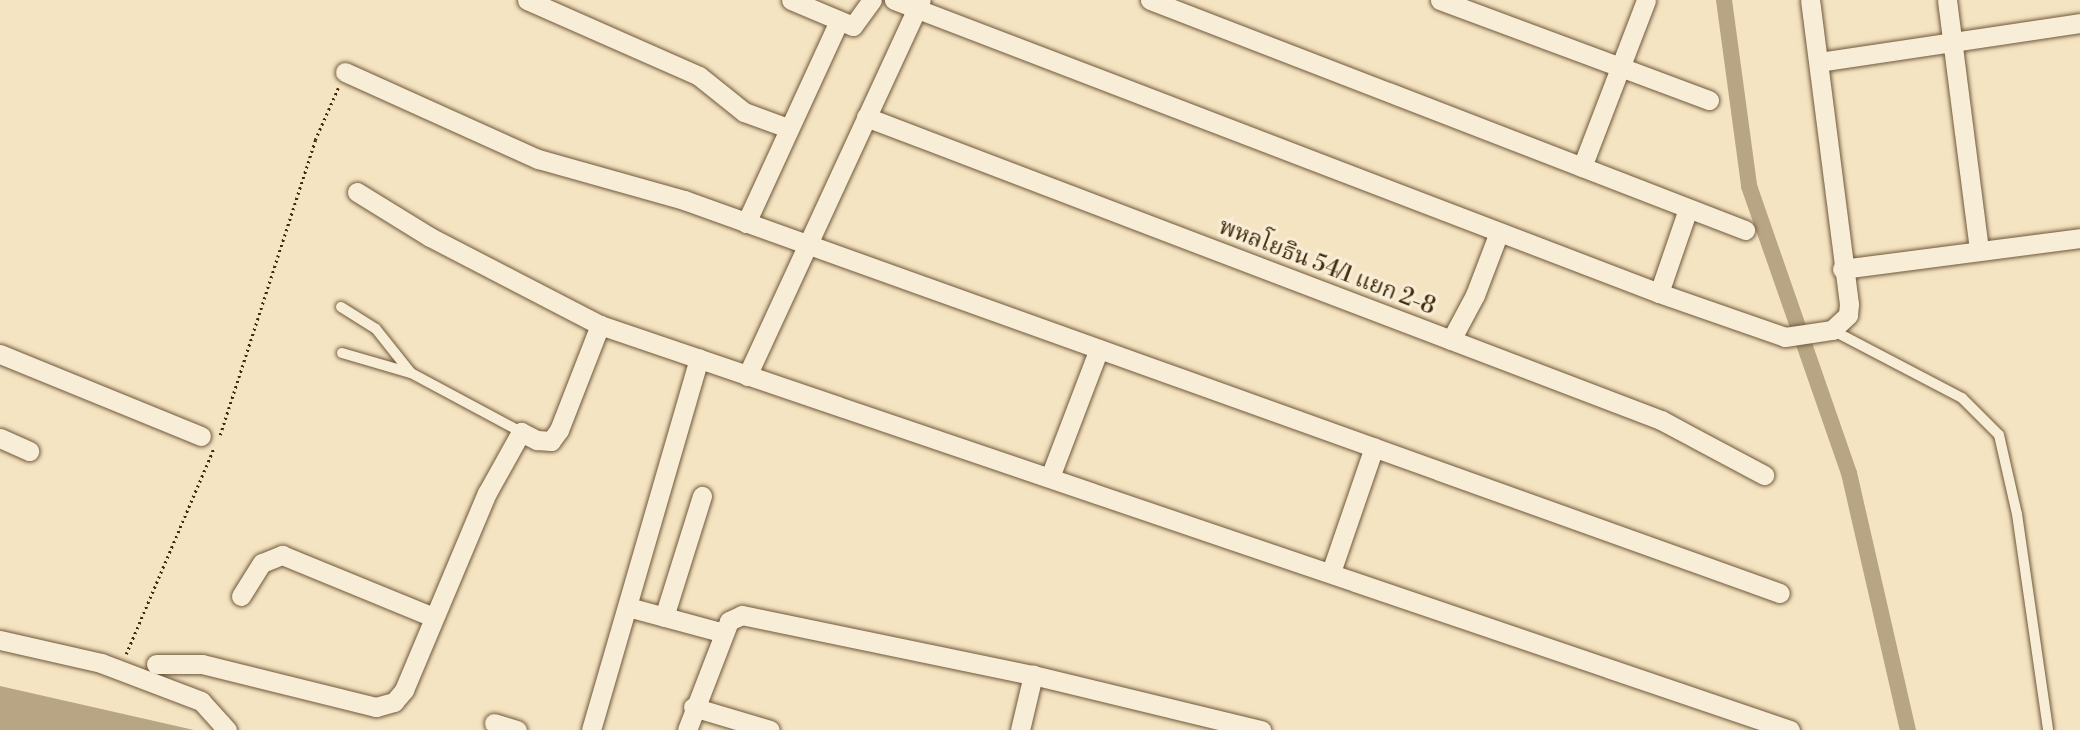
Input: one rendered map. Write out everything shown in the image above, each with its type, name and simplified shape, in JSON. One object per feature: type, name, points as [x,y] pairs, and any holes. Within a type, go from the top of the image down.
[{"type":"street","points":[[527,0],[699,76],[744,112],[788,128]]},
{"type":"street","points":[[801,2],[838,23],[858,23],[872,0]]},
{"type":"street","points":[[894,0],[918,5],[1499,232],[1659,293],[1785,337],[1823,332],[1848,315],[1810,0]]},
{"type":"street","points":[[1150,0],[1745,230]]},
{"type":"street","points":[[1440,0],[1709,100]]},
{"type":"street","points":[[1582,167],[1646,0]]},
{"type":"street","points":[[1947,0],[1979,251]]},
{"type":"street","points":[[747,376],[918,5]]},
{"type":"street","points":[[746,223],[838,23]]},
{"type":"street","points":[[1819,62],[2080,23]]},
{"type":"street","points":[[345,72],[538,159],[746,223],[1780,593]]},
{"type":"street","name":"พหลโยธิน 54/1 แยก 2-8","points":[[866,117],[1661,420],[1764,475]]},
{"type":"street","points":[[358,192],[430,237],[600,325],[1790,730]]},
{"type":"street","points":[[1659,293],[1688,209]]},
{"type":"street","points":[[1451,340],[1479,286],[1499,232]]},
{"type":"street","points":[[1842,269],[2080,238]]},
{"type":"street","points":[[156,664],[202,664],[376,706],[394,702],[404,690],[487,493],[521,432],[537,440],[551,441],[559,430],[600,325]]},
{"type":"street","points":[[1050,477],[1100,349]]},
{"type":"street","points":[[0,354],[201,436]]},
{"type":"street","points":[[596,729],[699,358]]},
{"type":"street","points":[[0,438],[29,451]]},
{"type":"street","points":[[1331,572],[1374,447]]},
{"type":"street","points":[[664,617],[702,496]]},
{"type":"street","points":[[241,596],[262,562],[282,555],[433,617]]},
{"type":"street","points":[[628,607],[724,633]]},
{"type":"street","points":[[687,730],[693,707],[733,617],[752,616],[1033,675],[1261,730]]},
{"type":"street","points":[[0,640],[120,670],[201,701],[227,730]]},
{"type":"street","points":[[1020,730],[1033,675]]},
{"type":"street","points":[[693,707],[770,730]]},
{"type":"street","points":[[494,723],[517,730]]},
{"type":"lane","points":[[341,307],[376,329],[411,373]]},
{"type":"lane","points":[[1823,332],[1962,398],[1999,435],[2010,471],[2048,730]]},
{"type":"lane","points":[[342,353],[411,373],[521,432]]},
{"type":"path","points":[[120,670],[222,429],[315,140],[345,72]]},
{"type":"shaded area","points":[[0,686],[194,730],[0,730]]},
{"type":"waterway","points":[[1724,0],[1749,186],[1849,473],[1908,730]]}]
